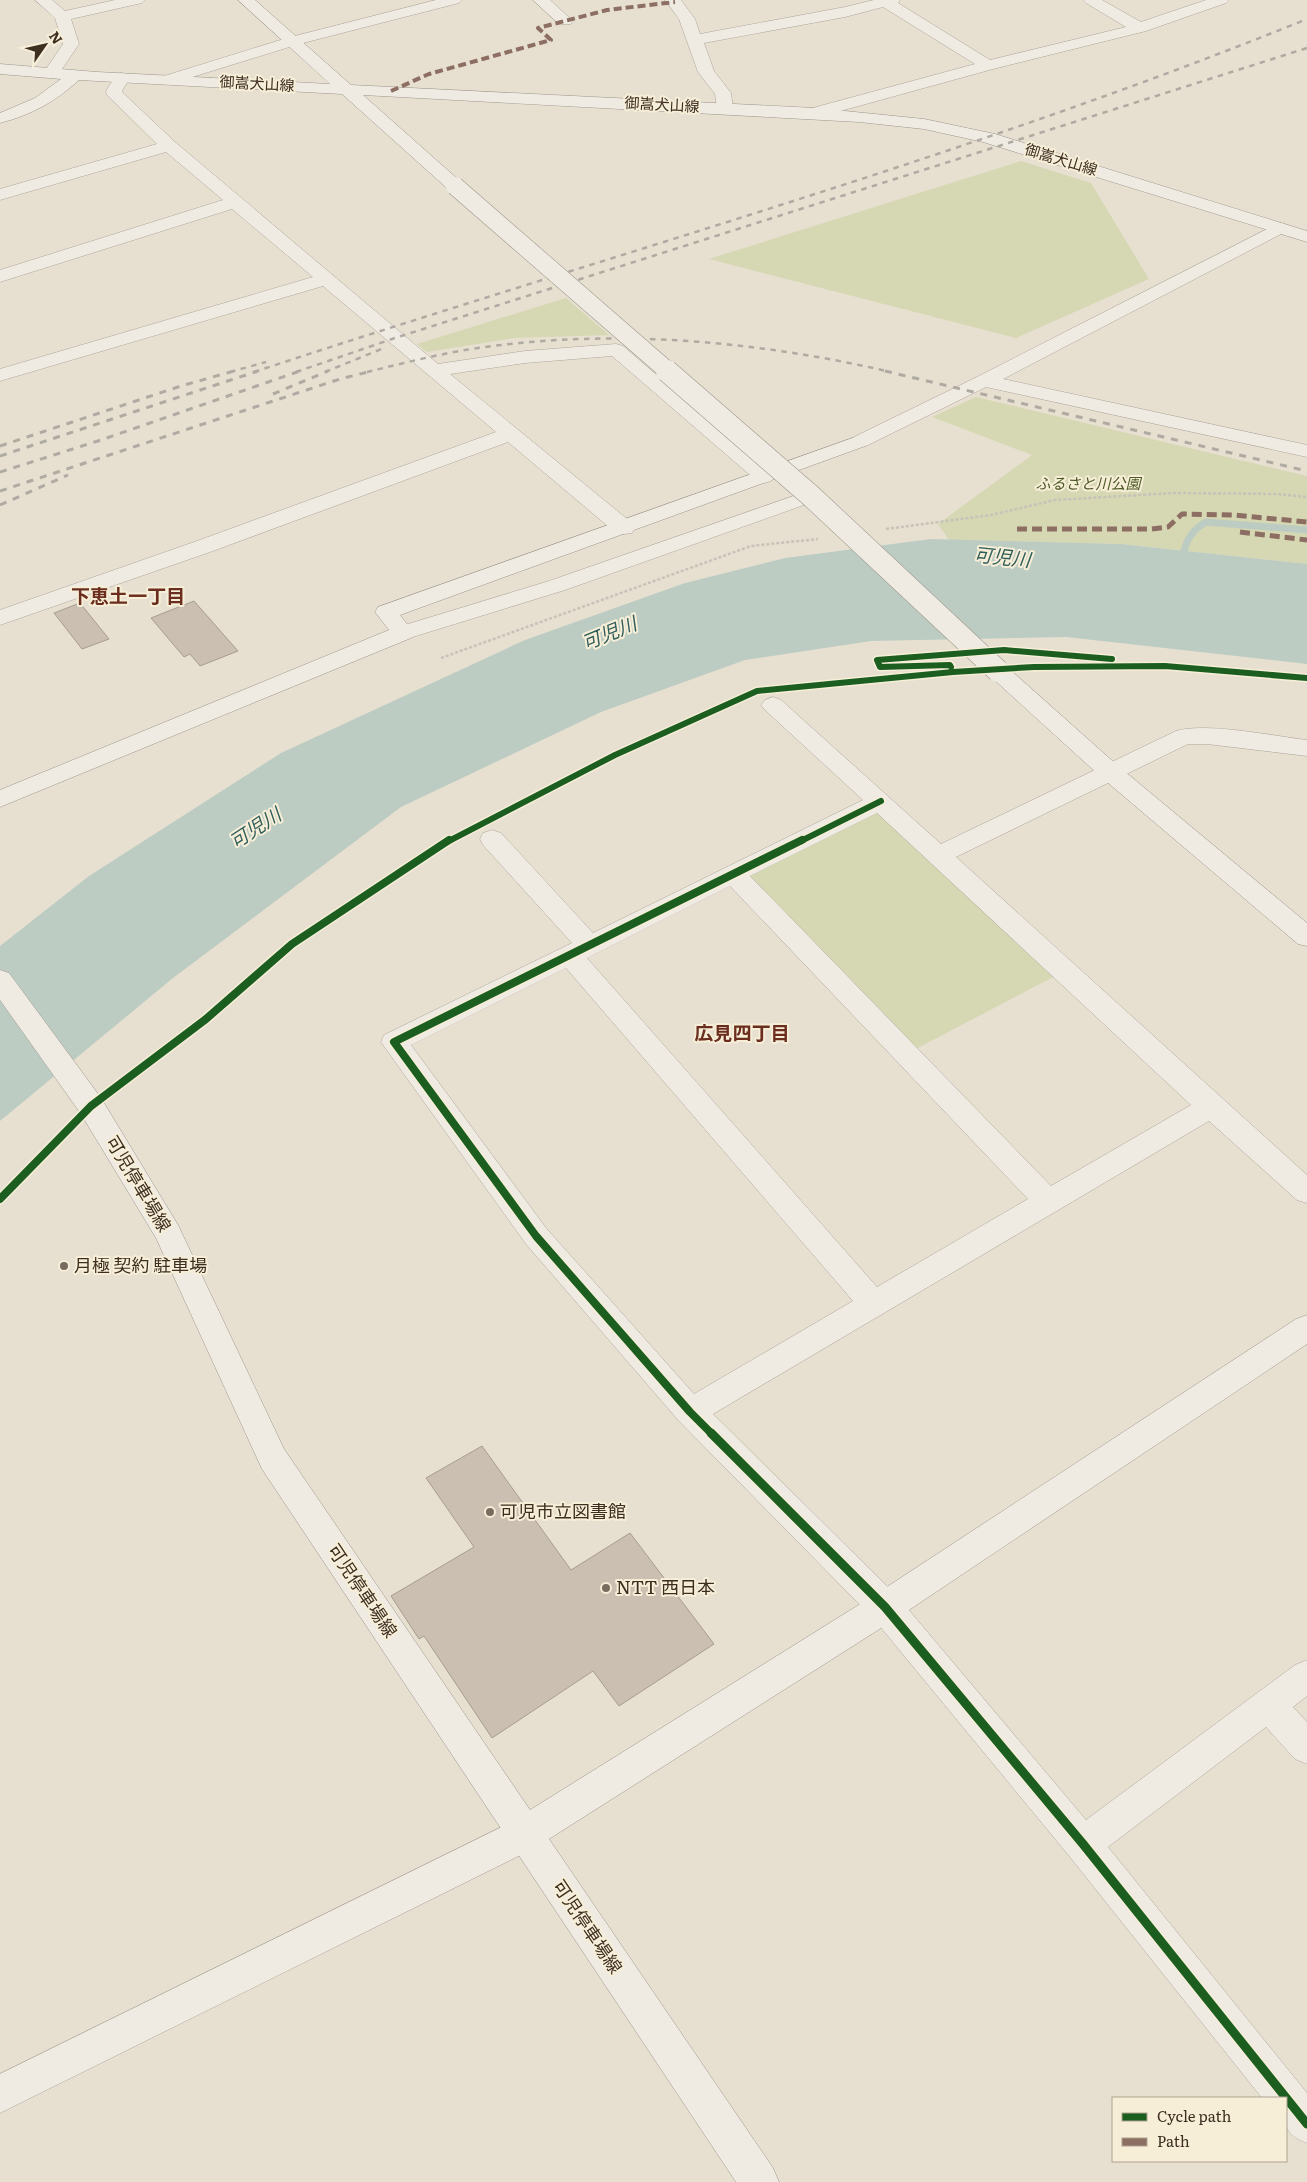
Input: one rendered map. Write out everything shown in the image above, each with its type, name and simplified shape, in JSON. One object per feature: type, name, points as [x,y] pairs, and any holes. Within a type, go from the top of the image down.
[{"type":"street","points":[[43,0],[62,16],[71,44],[52,72]]},
{"type":"street","points":[[62,16],[137,0]]},
{"type":"street","points":[[246,0],[455,186],[811,496],[998,671],[1109,771],[1307,937]]},
{"type":"street","points":[[167,80],[293,42],[454,0]]},
{"type":"street","points":[[542,0],[565,21]]},
{"type":"street","points":[[838,0],[854,10]]},
{"type":"street","points":[[1091,0],[1140,28]]},
{"type":"street","points":[[815,113],[988,65],[1140,28],[1221,0]]},
{"type":"street","points":[[677,1],[687,19],[706,72],[723,93],[724,108]]},
{"type":"street","points":[[694,40],[854,10],[889,1],[988,65]]},
{"type":"street","name":"御嵩犬山線","points":[[0,69],[122,78],[815,113],[918,122],[972,133],[1307,237]]},
{"type":"street","points":[[0,118],[26,111],[47,100],[76,74]]},
{"type":"street","points":[[122,78],[114,91],[115,95],[169,146],[624,528]]},
{"type":"street","points":[[0,194],[169,146]]},
{"type":"street","points":[[0,276],[236,202]]},
{"type":"street","points":[[403,633],[386,612],[624,528],[861,440],[984,381],[1279,228]]},
{"type":"street","points":[[3,370],[326,279]]},
{"type":"street","points":[[434,370],[525,357],[616,350],[764,476]]},
{"type":"street","points":[[984,381],[1307,451]]},
{"type":"street","points":[[0,618],[205,546],[510,434]]},
{"type":"street","points":[[0,799],[403,633],[477,613],[605,570],[811,496]]},
{"type":"street","points":[[773,704],[881,800],[1210,1107],[1307,1192]]},
{"type":"street","points":[[940,855],[1184,736],[1207,736],[1307,748]]},
{"type":"street","points":[[881,800],[394,1042],[536,1236],[690,1412],[885,1607],[1083,1844],[1285,2097]]},
{"type":"street","points":[[492,839],[579,950],[873,1303]]},
{"type":"street","points":[[733,874],[1048,1201]]},
{"type":"street","name":"可児停車場線","points":[[0,980],[91,1106],[168,1233],[273,1459],[759,2182]]},
{"type":"street","points":[[690,1412],[1210,1107]]},
{"type":"street","points":[[0,2094],[524,1834],[885,1607],[1307,1328]]},
{"type":"street","points":[[1083,1844],[1307,1676]]},
{"type":"street","points":[[1269,1705],[1307,1747]]},
{"type":"street","points":[[1287,2099],[1307,2124]]},
{"type":"green space","points":[[1021,161],[1091,183],[1149,279],[1016,338],[709,259]]},
{"type":"green space","points":[[566,298],[609,335],[514,338],[427,352],[417,344]]},
{"type":"green space","name":"ふるさと川公園","points":[[976,397],[1307,476],[1307,564],[1121,544],[949,540],[938,524],[1032,455],[932,417]]},
{"type":"green space","points":[[877,812],[1055,976],[914,1050],[747,876]]},
{"type":"water","name":"可児川","points":[[931,539],[1121,544],[1307,564],[1307,664],[1066,637],[871,641],[745,660],[601,712],[401,807],[173,978],[0,1121],[0,946],[89,876],[281,753],[525,640],[685,583],[785,558]]},
{"type":"building","points":[[194,601],[238,651],[200,666],[190,654],[184,657],[151,618]]},
{"type":"building","points":[[80,603],[109,639],[82,649],[54,613]]},
{"type":"building","name":"NTT 西日本","points":[[482,1446],[571,1570],[630,1533],[714,1644],[619,1706],[593,1671],[492,1738],[424,1636],[419,1639],[391,1596],[474,1547],[426,1478]]},
{"type":"waterway","points":[[1182,560],[1192,533],[1206,522],[1307,530]]},
{"type":"railway","points":[[254,372],[916,161],[1178,69],[1307,19]]},
{"type":"railway","points":[[296,372],[395,338],[1307,48]]},
{"type":"railway","points":[[367,372],[477,348],[543,341],[593,339],[693,341],[743,346],[793,353],[891,372]]},
{"type":"railway","points":[[325,372],[384,348]]},
{"type":"railway","points":[[230,372],[266,362]]},
{"type":"railway","points":[[0,446],[181,386],[234,371]]},
{"type":"railway","points":[[0,456],[258,371]]},
{"type":"railway","points":[[0,472],[98,441],[300,371]]},
{"type":"railway","points":[[273,394],[328,371]]},
{"type":"railway","points":[[0,491],[340,379],[372,371]]},
{"type":"railway","points":[[885,371],[1307,471]]},
{"type":"railway","points":[[0,505],[68,475]]},
{"type":"marked path","points":[[391,91],[429,74],[551,40],[538,28],[607,10],[675,2]]},
{"type":"marked path","points":[[1017,529],[1152,529],[1168,527],[1182,514],[1233,515],[1307,522]]},
{"type":"marked path","points":[[1240,532],[1307,540]]},
{"type":"cycle path","points":[[951,667],[950,665],[880,667],[877,660],[1004,650],[1112,659]]},
{"type":"cycle path","points":[[0,1199],[91,1106],[206,1019],[292,944],[448,841],[615,755],[757,691],[953,672],[1034,667],[1165,666],[1307,678]]},
{"type":"cycle path","points":[[881,801],[394,1042],[536,1236],[690,1412],[885,1607],[1083,1844],[1285,2097]]},
{"type":"cycle path","points":[[1287,2099],[1307,2124]]},
{"type":"place","name":"月極 契約 駐車場","points":[[64,1266]]},
{"type":"place","name":"可児市立図書館","points":[[490,1512]]},
{"type":"place","name":"NTT 西日本","points":[[606,1588]]},
{"type":"district","name":"下恵土一丁目","points":[[128,596]]},
{"type":"district","name":"広見四丁目","points":[[742,1033]]}]
